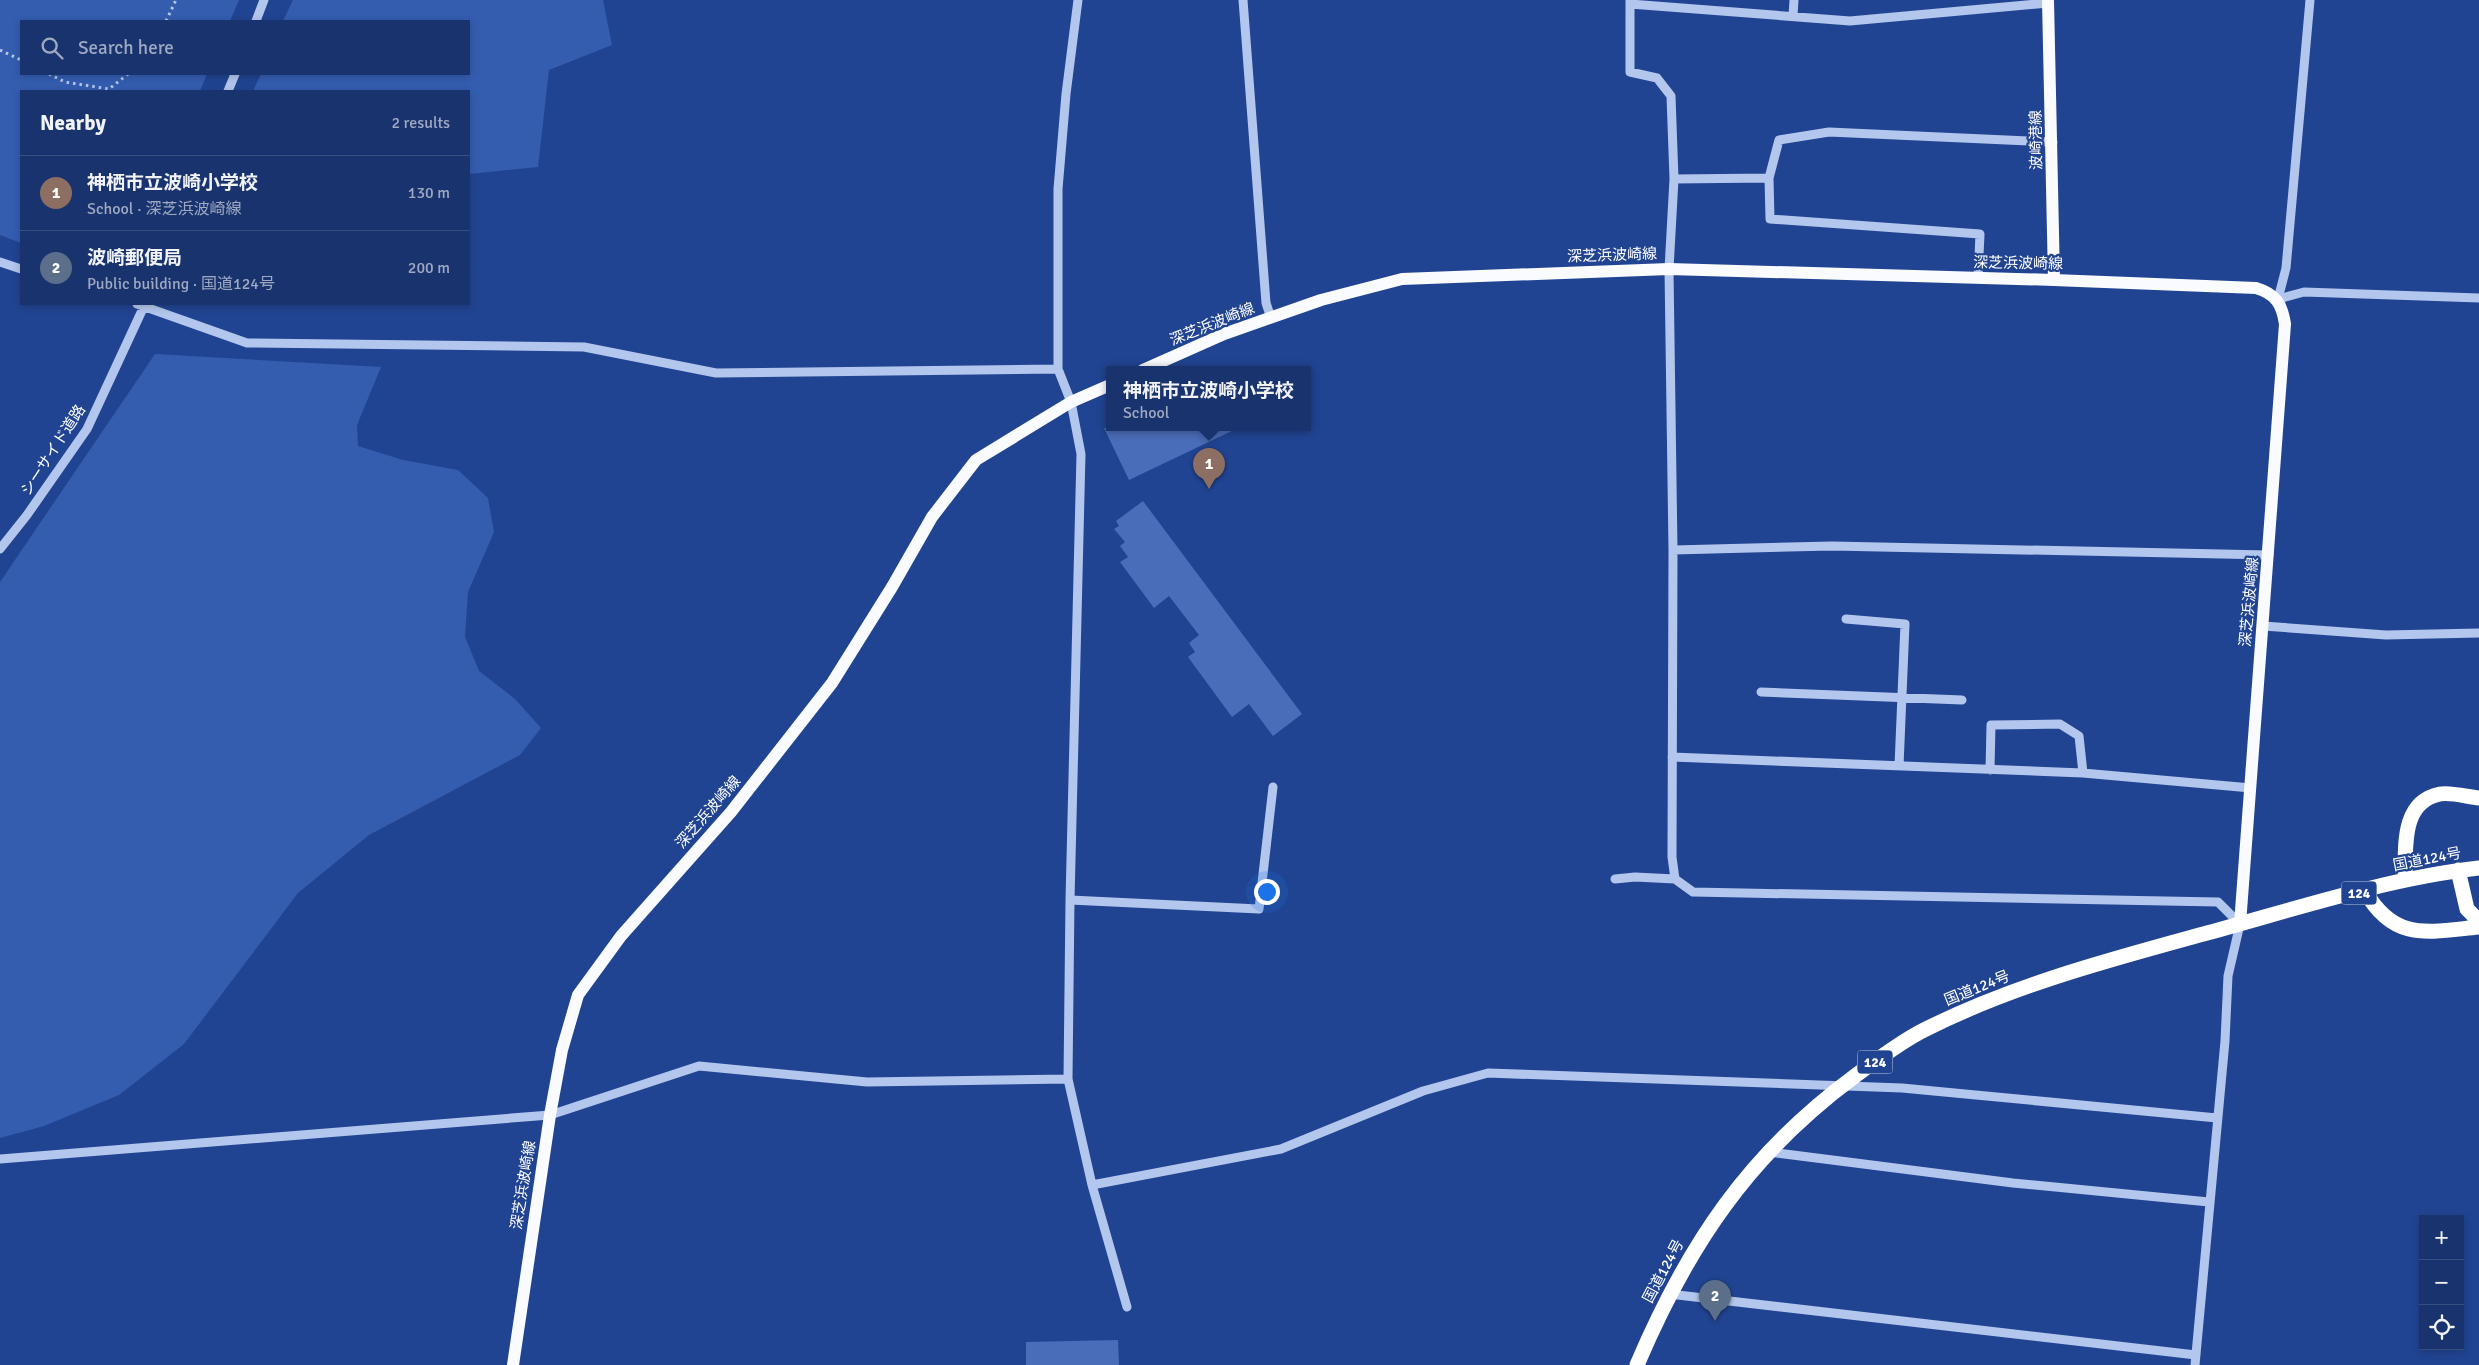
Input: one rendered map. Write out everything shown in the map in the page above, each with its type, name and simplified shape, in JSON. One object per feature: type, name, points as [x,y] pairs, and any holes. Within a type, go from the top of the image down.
[{"type":"highway","points":[[2405,880],[2406,829],[2412,815],[2425,801],[2441,794],[2479,798]]},
{"type":"highway","name":"国道124号","points":[[1636,1365],[1669,1294],[1697,1244],[1732,1193],[1804,1116],[1841,1087],[1921,1032],[1962,1012],[2069,973],[2240,924],[2405,880],[2479,868]]},
{"type":"highway","points":[[2458,870],[2467,909],[2479,921]]},
{"type":"highway","points":[[2364,891],[2375,910],[2385,919],[2398,926],[2416,931],[2479,927]]},
{"type":"main road","name":"波崎港線","points":[[2048,2],[2053,142],[2054,280]]},
{"type":"main road","name":"深芝浜波崎線","points":[[1152,366],[1224,334],[1321,300],[1402,279],[1669,269],[2054,280],[2256,288],[2268,292],[2278,299],[2284,312],[2285,324],[2240,924]]},
{"type":"main road","name":"深芝浜波崎線","points":[[513,1365],[550,1116],[562,1050],[578,995],[620,936],[731,812],[832,684],[892,587],[932,517],[976,460],[1071,402],[1106,387]]},
{"type":"street","points":[[256,20],[264,0]]},
{"type":"street","points":[[1078,0],[1066,94],[1058,189],[1058,369],[1071,402],[1081,454],[1070,900],[1068,1078],[1092,1185],[1127,1307]]},
{"type":"street","points":[[1243,0],[1266,303],[1271,318]]},
{"type":"street","points":[[1793,16],[1794,0]]},
{"type":"street","points":[[2310,0],[2286,268],[2278,299],[2304,292],[2479,298]]},
{"type":"street","points":[[1675,879],[1672,857],[1673,550],[1669,269],[1674,179],[1670,96],[1657,78],[1630,72],[1630,2],[1850,21],[2048,2]]},
{"type":"street","points":[[228,90],[235,75]]},
{"type":"street","points":[[1978,278],[1980,234],[1770,219],[1769,178],[1779,140],[1829,132],[2053,142]]},
{"type":"street","points":[[1674,179],[1769,178]]},
{"type":"street","points":[[0,262],[20,269]]},
{"type":"street","name":"シーサイド道路","points":[[0,549],[27,515],[87,429],[142,305]]},
{"type":"street","points":[[145,305],[247,343],[584,347],[716,373],[1058,369]]},
{"type":"street","points":[[1673,550],[1832,546],[2269,555]]},
{"type":"street","points":[[1846,619],[1905,624],[1899,766]]},
{"type":"street","points":[[2263,626],[2386,636],[2479,633]]},
{"type":"street","points":[[1760,692],[1962,700]]},
{"type":"street","points":[[1990,770],[1990,725],[2060,724],[2079,736],[2083,774]]},
{"type":"street","points":[[1672,757],[2083,774],[2251,788]]},
{"type":"street","points":[[1070,900],[1259,909],[1273,787]]},
{"type":"street","points":[[1615,879],[1635,877],[1675,879],[1693,892],[2218,902],[2240,924],[2230,963],[2195,1365]]},
{"type":"street","points":[[0,1159],[550,1116],[699,1066],[867,1082],[1068,1078]]},
{"type":"street","points":[[1092,1185],[1281,1150],[1423,1091],[1488,1073],[1902,1088],[2217,1118]]},
{"type":"street","points":[[1769,1152],[2013,1182],[2209,1202]]},
{"type":"street","points":[[1669,1294],[2196,1355]]},
{"type":"path","points":[[166,20],[176,0]]},
{"type":"path","points":[[0,50],[20,60]]},
{"type":"path","points":[[51,75],[65,82],[109,89],[127,75]]},
{"type":"shaded area","points":[[0,0],[239,0],[230,20],[20,20],[20,75],[207,75],[200,90],[20,90],[20,243],[0,235]]},
{"type":"shaded area","points":[[293,0],[603,0],[612,45],[549,70],[538,167],[470,174],[470,90],[253,90],[261,75],[470,75],[470,20],[283,20]]},
{"type":"shaded area","points":[[155,354],[381,367],[357,425],[358,446],[403,460],[458,470],[488,498],[494,532],[468,592],[465,637],[479,671],[515,699],[541,728],[520,755],[369,835],[298,893],[184,1044],[119,1095],[44,1126],[0,1138],[0,582]]},
{"type":"building","points":[[1104,428],[1106,428],[1106,431],[1232,431],[1129,480]]},
{"type":"building","points":[[1143,501],[1302,714],[1273,736],[1249,704],[1232,717],[1188,657],[1195,652],[1189,643],[1199,635],[1169,596],[1154,608],[1120,562],[1128,557],[1120,546],[1125,542],[1114,529],[1119,526],[1116,521]]},
{"type":"building","points":[[1118,1340],[1119,1365],[1026,1365],[1026,1342]]},
{"type":"place","name":"神栖市立波崎小学校","points":[[1209,489]]},
{"type":"place","name":"波崎郵便局","points":[[1715,1321]]}]
